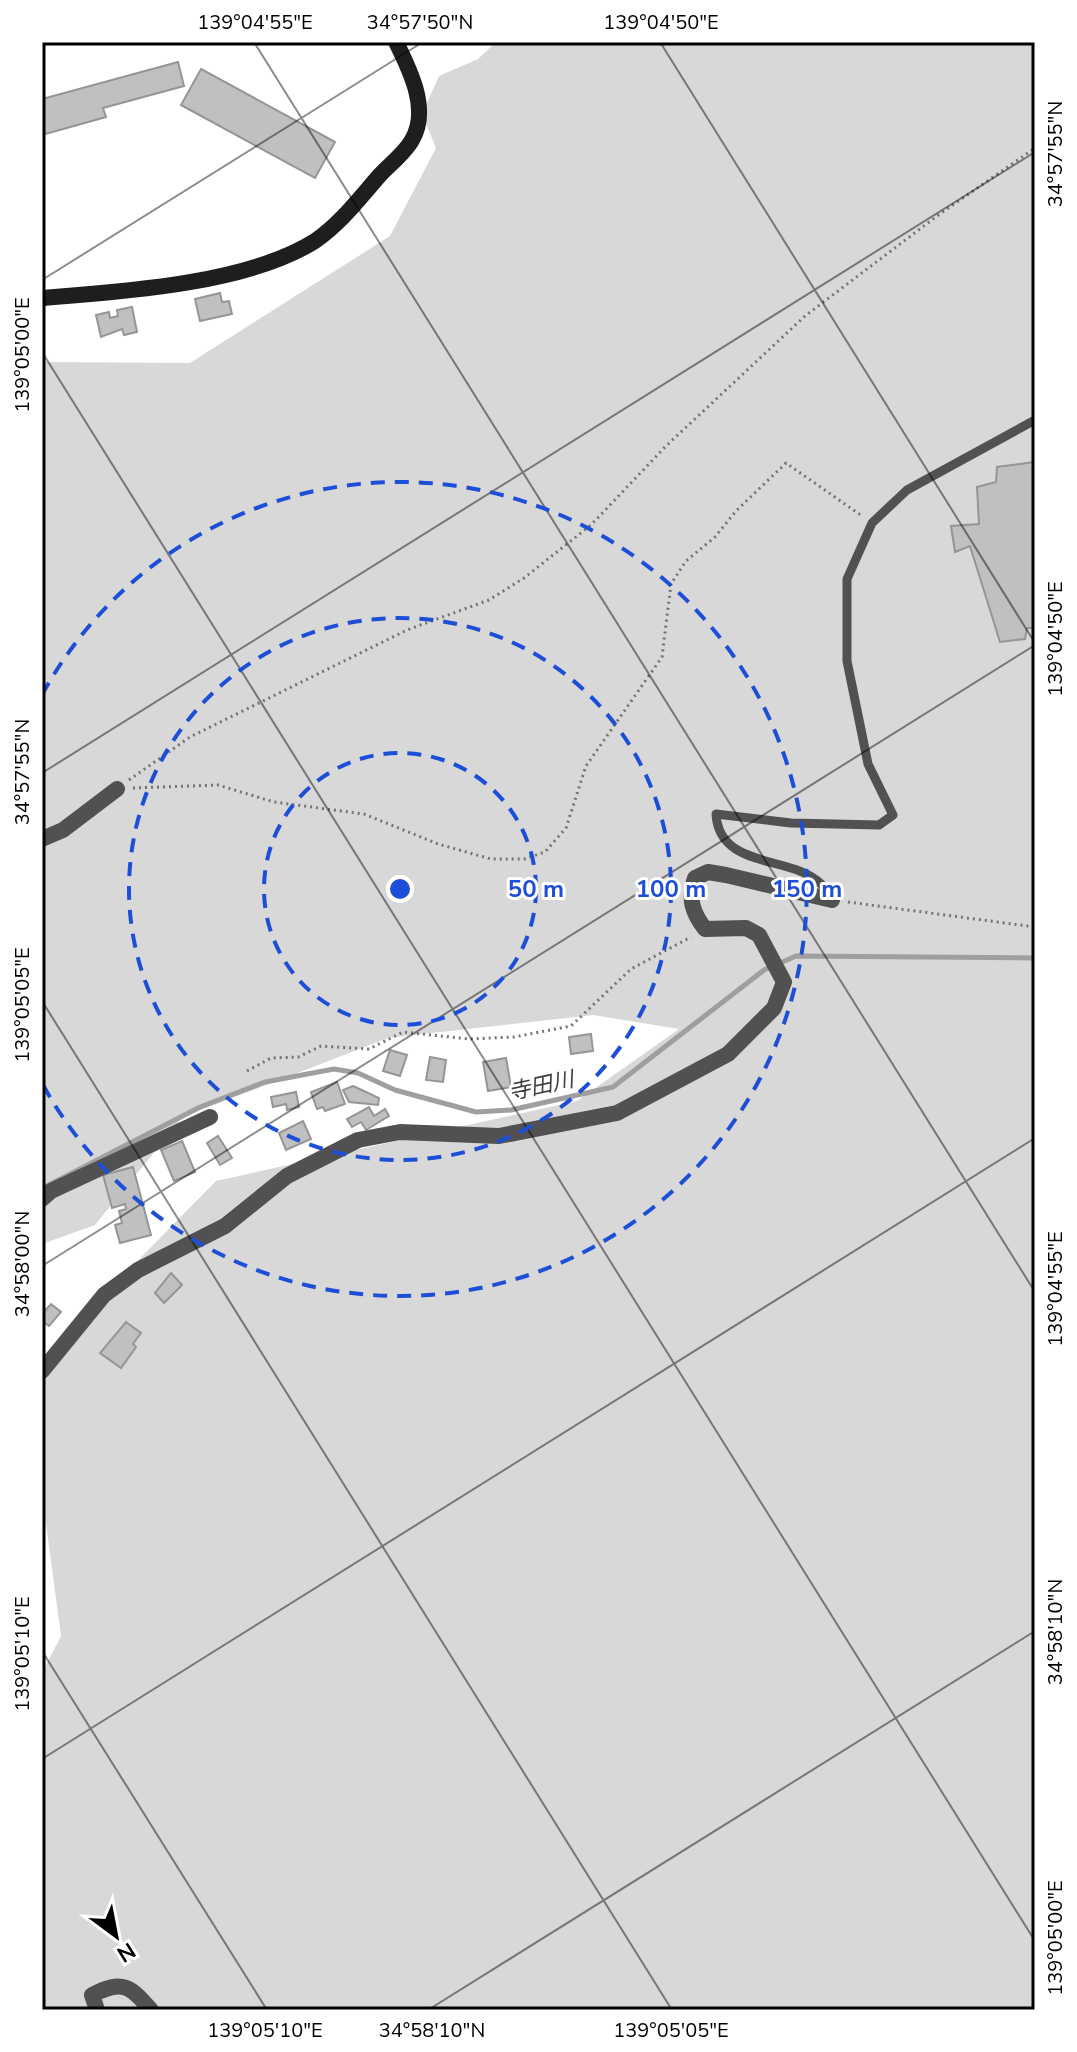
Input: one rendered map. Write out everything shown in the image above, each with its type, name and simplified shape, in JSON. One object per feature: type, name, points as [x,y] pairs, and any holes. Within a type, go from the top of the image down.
[{"type":"street","points":[[42,298],[114,293],[215,277],[313,242],[339,222],[413,139],[419,106],[411,72],[396,42]]},
{"type":"street","points":[[42,839],[63,830],[117,789]]},
{"type":"street","points":[[42,1371],[104,1295],[138,1270],[225,1226],[287,1176],[358,1140],[400,1132],[499,1136],[617,1113],[728,1054],[774,1008],[784,982],[759,935],[746,928],[705,929],[692,907],[690,892],[695,878],[708,872],[832,900]]},
{"type":"street","points":[[42,1199],[51,1191],[210,1117]]},
{"type":"street","points":[[97,2010],[92,1995],[107,1987],[125,1986],[133,1989],[151,2010]]},
{"type":"lane","points":[[832,900],[821,883],[728,846],[717,827],[716,814],[791,823],[879,825],[893,815],[868,764],[847,661],[847,579],[872,523],[907,490],[1035,420]]},
{"type":"path","points":[[117,789],[190,737],[407,630],[489,600],[524,578],[591,525],[666,446],[805,316],[937,216],[1035,148]]},
{"type":"path","points":[[117,789],[218,785],[274,802],[364,814],[438,844],[491,859],[524,859],[545,852],[566,828],[586,766],[662,657],[671,584],[686,561],[715,537],[775,470],[786,463],[872,523]]},
{"type":"path","points":[[832,900],[1035,927]]},
{"type":"path","points":[[247,1071],[271,1058],[298,1057],[321,1046],[369,1049],[403,1032],[469,1039],[514,1037],[571,1026],[631,969],[705,929]]},
{"type":"shaded area","points":[[496,42],[1035,42],[1035,2010],[42,2010],[42,1673],[61,1636],[42,1494],[42,1373],[104,1295],[216,1181],[577,1101],[679,1029],[593,1015],[388,1038],[183,1117],[95,1225],[42,1244],[42,362],[190,363],[390,236],[436,148],[422,114],[439,76],[478,59]]},
{"type":"building","points":[[178,62],[184,86],[103,108],[106,117],[42,135],[42,99]]},
{"type":"building","points":[[201,69],[335,142],[315,178],[181,105]]},
{"type":"building","points":[[220,293],[222,302],[229,301],[232,314],[200,321],[195,299]]},
{"type":"building","points":[[132,307],[137,332],[124,335],[122,329],[101,337],[96,315],[109,312],[110,318],[118,316],[117,310]]},
{"type":"building","points":[[1035,462],[1035,628],[1027,628],[1025,639],[1000,642],[970,546],[955,552],[951,526],[979,524],[977,487],[996,482],[997,467]]},
{"type":"building","points":[[591,1034],[593,1051],[571,1054],[569,1037]]},
{"type":"building","points":[[390,1050],[407,1055],[400,1076],[383,1071]]},
{"type":"building","points":[[430,1057],[446,1060],[443,1082],[426,1080]]},
{"type":"building","points":[[506,1058],[511,1087],[488,1091],[483,1062]]},
{"type":"building","points":[[337,1082],[345,1104],[325,1111],[323,1107],[317,1109],[311,1092]]},
{"type":"building","points":[[353,1086],[379,1098],[378,1105],[349,1102],[343,1090]]},
{"type":"building","points":[[296,1092],[299,1107],[287,1110],[286,1104],[273,1107],[271,1097]]},
{"type":"building","points":[[369,1107],[374,1116],[385,1109],[389,1116],[366,1130],[361,1122],[352,1127],[347,1119]]},
{"type":"building","points":[[303,1121],[311,1139],[286,1150],[279,1133]]},
{"type":"building","points":[[218,1136],[232,1158],[220,1165],[207,1143]]},
{"type":"building","points":[[182,1141],[195,1172],[174,1181],[161,1150]]},
{"type":"building","points":[[133,1167],[151,1235],[120,1243],[115,1225],[122,1223],[119,1211],[126,1209],[125,1204],[112,1208],[103,1175]]},
{"type":"building","points":[[171,1273],[182,1285],[164,1303],[155,1293]]},
{"type":"building","points":[[51,1304],[61,1312],[49,1326],[42,1321],[42,1314]]},
{"type":"building","points":[[126,1322],[141,1333],[133,1344],[136,1347],[121,1368],[100,1353]]},
{"type":"waterway","name":"寺田川","points":[[43,1188],[200,1107],[265,1082],[334,1069],[358,1073],[395,1090],[476,1112],[511,1110],[613,1087],[764,970],[796,956],[1035,958]]}]
